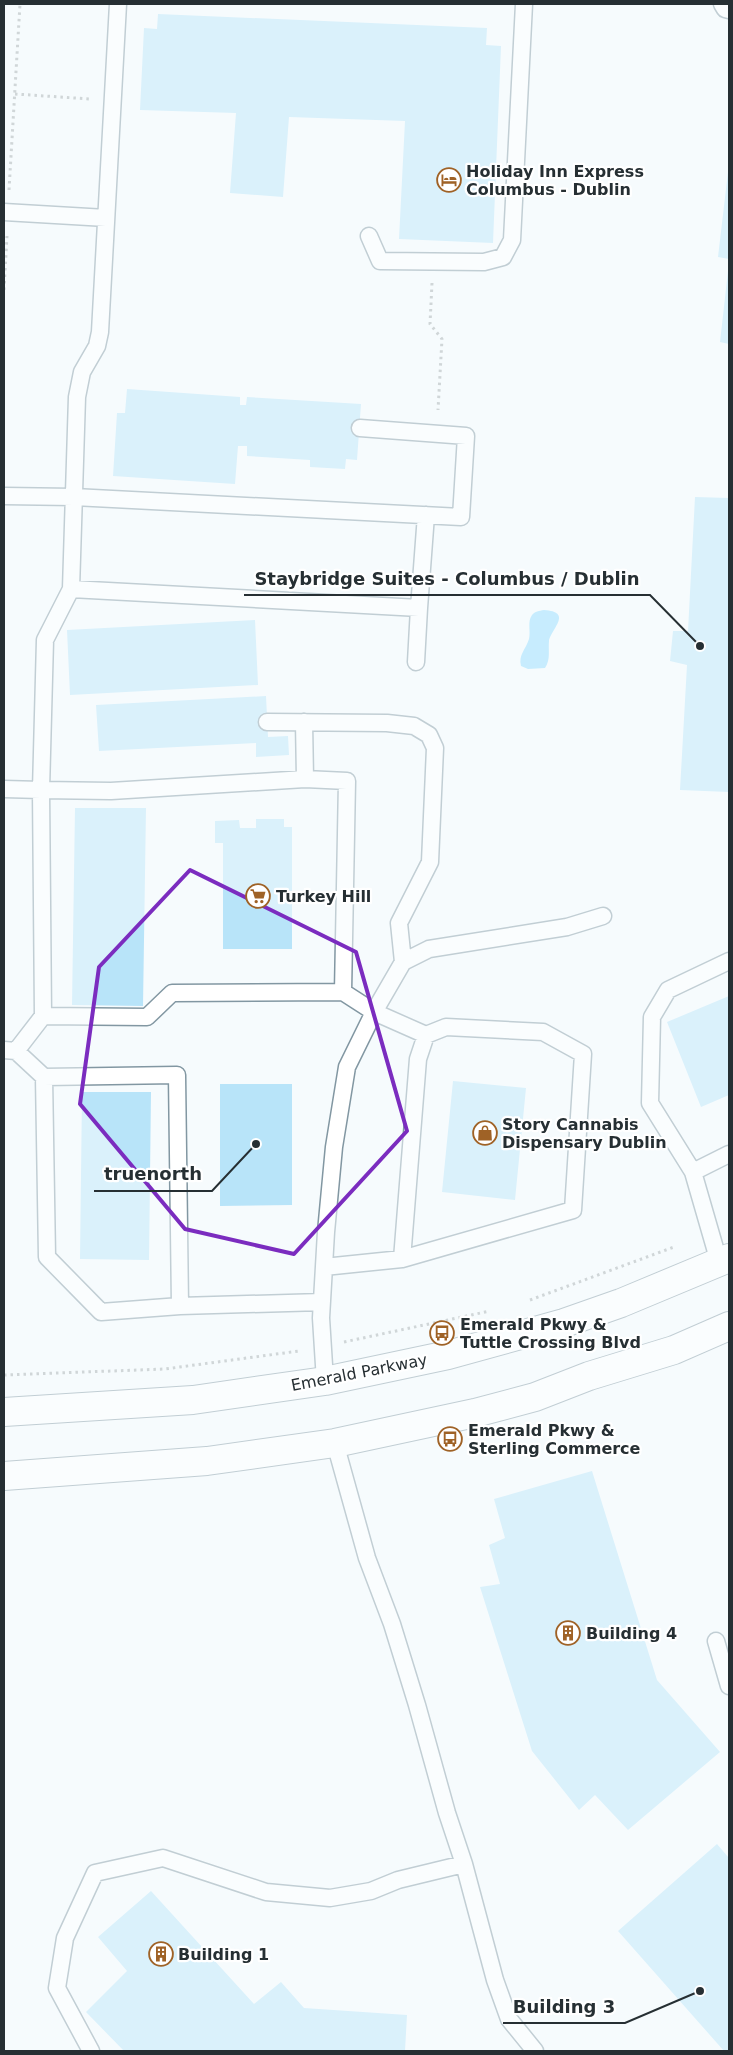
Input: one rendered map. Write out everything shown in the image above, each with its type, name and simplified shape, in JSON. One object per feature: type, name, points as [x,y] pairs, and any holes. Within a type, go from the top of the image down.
[{"type":"main road","name":"Emerald Parkway","points":[[4,1412],[193,1400],[325,1381],[448,1354],[564,1323],[621,1303],[724,1260]]},
{"type":"main road","points":[[4,1476],[207,1461],[335,1443],[474,1413],[535,1397],[589,1376],[674,1350],[729,1326]]},
{"type":"lane","points":[[118,4],[100,332],[97,346],[82,372],[77,396],[70,589],[46,640],[41,790],[43,1016],[10,1050],[44,1078],[177,1075],[180,1306]]},
{"type":"lane","points":[[369,236],[380,261],[484,262],[503,257],[512,240],[524,4]]},
{"type":"lane","points":[[722,4],[729,10]]},
{"type":"lane","points":[[6,212],[106,218]]},
{"type":"lane","points":[[4,496],[74,497],[461,517],[466,436],[360,428]]},
{"type":"lane","points":[[416,662],[426,515]]},
{"type":"lane","points":[[70,589],[419,608]]},
{"type":"lane","points":[[267,722],[388,723],[414,726],[429,735],[435,748],[430,862],[399,924],[403,962]]},
{"type":"lane","points":[[304,722],[305,779]]},
{"type":"lane","points":[[4,789],[111,791],[305,779],[347,781],[343,992]]},
{"type":"lane","points":[[325,1381],[322,1346],[324,1267],[334,1147],[348,1067],[374,1012],[403,962],[429,949],[566,927],[603,916]]},
{"type":"lane","points":[[724,1260],[710,1231],[693,1172],[650,1103],[652,1017],[668,990],[729,961]]},
{"type":"lane","points":[[43,1016],[147,1017],[172,994],[343,992],[374,1012],[426,1036]]},
{"type":"lane","points":[[324,1267],[402,1259],[573,1210],[584,1054],[543,1032],[446,1027],[426,1036],[418,1059],[402,1259]]},
{"type":"lane","points":[[44,1078],[47,1257],[101,1312],[180,1306],[322,1302]]},
{"type":"lane","points":[[693,1172],[729,1154]]},
{"type":"lane","points":[[335,1443],[367,1558],[392,1624],[433,1758],[495,1980],[509,2019],[535,2051]]},
{"type":"lane","points":[[716,1641],[729,1686]]},
{"type":"lane","points":[[91,2051],[57,1988],[65,1938],[95,1873],[163,1858],[266,1892],[330,1898],[371,1891],[398,1880],[464,1864]]},
{"type":"path","points":[[4,290],[6,212],[20,4]]},
{"type":"path","points":[[15,94],[113,100]]},
{"type":"path","points":[[433,263],[430,324],[442,339],[437,434]]},
{"type":"path","points":[[522,1302],[664,1251],[710,1231]]},
{"type":"path","points":[[4,1375],[165,1369],[293,1352],[495,1310]]},
{"type":"highlighted area","points":[[190,870],[356,952],[407,1131],[294,1254],[185,1229],[80,1104],[99,967]]},
{"type":"water","points":[[544,610],[553,611],[559,617],[549,641],[548,661],[545,668],[528,669],[521,666],[520,662],[521,655],[529,639],[530,621],[534,613]]},
{"type":"building","name":"Holiday Inn Express Columbus - Dublin","points":[[158,14],[487,28],[486,45],[501,46],[493,243],[399,239],[405,121],[289,117],[283,197],[230,193],[236,113],[140,110],[144,28],[157,29]]},
{"type":"building","points":[[729,172],[729,259],[718,257]]},
{"type":"building","points":[[729,271],[729,344],[720,342]]},
{"type":"building","points":[[127,389],[240,397],[240,405],[246,405],[247,397],[361,404],[357,460],[346,459],[345,469],[310,467],[310,460],[247,456],[247,446],[238,446],[235,484],[113,476],[117,413],[125,413]]},
{"type":"building","points":[[695,497],[729,498],[729,792],[680,790],[687,665],[670,661],[673,631],[688,631]]},
{"type":"building","points":[[255,620],[258,685],[70,695],[67,630]]},
{"type":"building","points":[[266,696],[268,737],[288,736],[289,755],[256,757],[256,743],[99,751],[96,705]]},
{"type":"building","points":[[75,808],[146,808],[143,1006],[72,1005]]},
{"type":"building","name":"Turkey Hill","points":[[256,819],[284,819],[284,827],[292,827],[292,949],[223,949],[223,843],[215,843],[215,821],[239,820],[240,828],[256,828]]},
{"type":"building","points":[[729,996],[729,1095],[701,1107],[667,1022]]},
{"type":"building","points":[[453,1081],[526,1088],[515,1200],[442,1192]]},
{"type":"building","points":[[220,1084],[292,1084],[292,1205],[220,1206]]},
{"type":"building","points":[[82,1092],[151,1092],[149,1260],[80,1259]]},
{"type":"building","name":"Building 4","points":[[592,1471],[657,1680],[720,1752],[628,1830],[595,1795],[579,1810],[532,1751],[480,1587],[500,1584],[489,1545],[505,1538],[494,1499]]},
{"type":"building","points":[[717,1844],[729,1858],[729,2051],[724,2051],[618,1931]]},
{"type":"building","name":"Building 1","points":[[151,1891],[254,2004],[281,1982],[304,2008],[407,2015],[405,2051],[124,2051],[86,2012],[127,1971],[98,1937]]},
{"type":"place","name":"Holiday Inn Express Columbus - Dublin","points":[[449,180]]},
{"type":"place","name":"Staybridge Suites - Columbus / Dublin","points":[[700,646]]},
{"type":"place","name":"Turkey Hill","points":[[258,896]]},
{"type":"place","name":"Story Cannabis Dispensary Dublin","points":[[485,1133]]},
{"type":"place","name":"truenorth","points":[[256,1144]]},
{"type":"place","name":"Emerald Pkwy & Tuttle Crossing Blvd","points":[[442,1333]]},
{"type":"place","name":"Emerald Pkwy & Sterling Commerce","points":[[450,1439]]},
{"type":"place","name":"Building 4","points":[[568,1633]]},
{"type":"place","name":"Building 1","points":[[161,1954]]},
{"type":"place","name":"Building 3","points":[[700,1991]]}]
